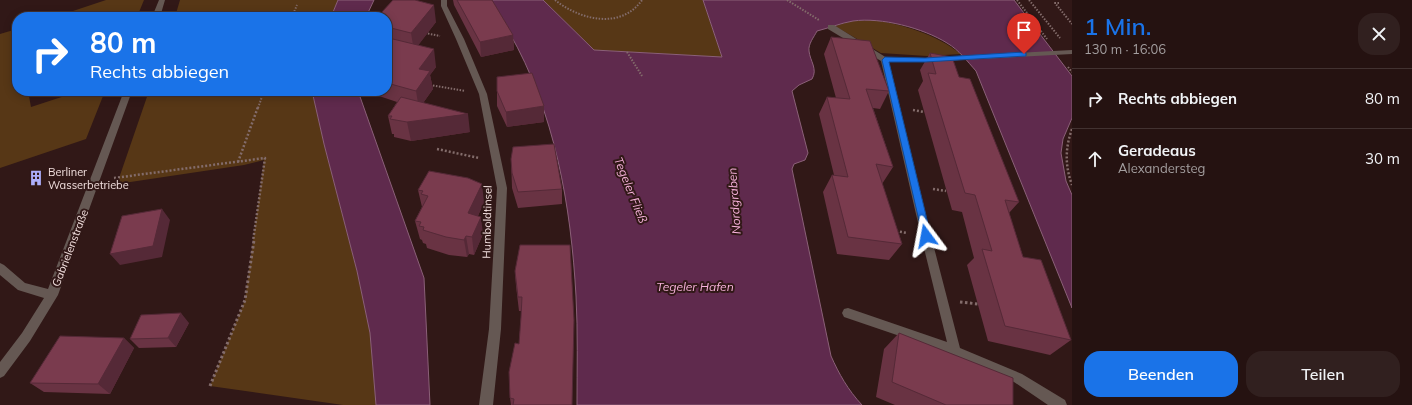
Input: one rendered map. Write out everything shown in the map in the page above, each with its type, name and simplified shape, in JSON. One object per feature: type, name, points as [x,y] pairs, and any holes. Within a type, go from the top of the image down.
[{"type":"street","points":[[158,12],[162,0]]},
{"type":"street","name":"Humboldtinsel","points":[[444,0],[444,6],[460,40],[482,94],[502,188],[495,329],[486,405]]},
{"type":"street","points":[[831,27],[885,60],[925,60],[1071,52]]},
{"type":"street","points":[[885,60],[926,236],[955,351]]},
{"type":"street","name":"Gabrielenstraße","points":[[0,372],[26,337],[52,295],[126,96]]},
{"type":"street","points":[[0,268],[22,287],[52,295]]},
{"type":"street","points":[[848,313],[938,344],[1018,378],[1060,405]]},
{"type":"path","points":[[555,0],[567,10],[576,14],[592,18],[610,19],[629,14],[638,8],[642,0]]},
{"type":"path","points":[[787,0],[831,27]]},
{"type":"path","points":[[1017,0],[1072,72]]},
{"type":"path","points":[[1030,0],[1071,52]]},
{"type":"path","points":[[1059,3],[1055,3],[1072,24]]},
{"type":"path","points":[[294,12],[297,6]]},
{"type":"path","points":[[422,33],[460,40]]},
{"type":"path","points":[[627,52],[642,76]]},
{"type":"path","points":[[430,85],[482,94]]},
{"type":"path","points":[[238,162],[262,96]]},
{"type":"path","points":[[1072,129],[1065,152],[1069,179],[1072,185]]},
{"type":"path","points":[[436,148],[497,161]]},
{"type":"path","points":[[96,180],[265,158],[245,300],[210,386]]},
{"type":"path","points":[[892,231],[910,233]]},
{"type":"shaded area","points":[[106,0],[144,0],[139,12],[70,12]]},
{"type":"shaded area","points":[[180,0],[338,0],[333,12],[176,12]]},
{"type":"shaded area","points":[[543,0],[703,0],[722,57],[594,50]]},
{"type":"shaded area","points":[[873,20],[919,31],[941,41],[961,54],[927,56],[881,53],[835,26],[852,21]]},
{"type":"shaded area","points":[[12,30],[12,96],[29,96],[31,107],[65,96],[103,96],[86,139],[0,168],[0,34]]},
{"type":"shaded area","points":[[147,96],[313,96],[357,271],[370,333],[376,405],[343,405],[210,386],[245,300],[264,160],[244,165],[117,184]]},
{"type":"water","points":[[338,0],[374,0],[368,12],[333,12]]},
{"type":"water","name":"Tegeler Hafen","points":[[486,0],[543,0],[594,50],[722,57],[703,0],[1014,0],[1072,76],[1072,118],[1063,139],[1061,153],[1066,181],[1072,195],[1072,308],[976,71],[963,56],[951,46],[914,28],[889,22],[864,20],[853,21],[817,31],[810,43],[809,51],[814,68],[814,75],[812,79],[799,85],[792,91],[808,153],[805,160],[794,164],[792,169],[831,356],[844,382],[862,405],[577,405],[577,323],[574,262],[565,194],[558,160],[538,94],[525,63],[507,28]]},
{"type":"water","points":[[313,96],[360,96],[424,278],[430,405],[376,405],[370,333],[357,271]]},
{"type":"building","points":[[393,0],[415,0],[434,5],[411,33],[392,28],[392,12],[382,12]]},
{"type":"building","points":[[457,0],[492,0],[513,35],[480,42]]},
{"type":"building","points":[[831,37],[870,41],[889,91],[866,89],[893,167],[876,164],[902,244],[848,237],[832,175],[848,177],[827,97],[850,99]]},
{"type":"building","points":[[393,39],[434,49],[419,69],[430,71],[416,91],[392,84]]},
{"type":"building","points":[[930,53],[952,57],[959,77],[970,79],[1019,202],[1005,200],[1023,257],[1041,260],[1071,340],[1005,326],[982,249],[992,251],[975,195],[965,193],[928,73],[936,74]]},
{"type":"building","points":[[532,73],[544,106],[506,112],[497,91],[497,77]]},
{"type":"building","points":[[401,97],[468,114],[407,122],[390,119],[392,116],[388,116]]},
{"type":"building","points":[[554,144],[562,189],[518,192],[512,173],[511,159],[513,147]]},
{"type":"building","points":[[429,171],[468,178],[482,184],[468,213],[481,217],[472,237],[466,236],[464,240],[446,237],[423,230],[424,227],[419,226],[421,222],[415,221],[428,196],[421,194],[423,191],[418,190]]},
{"type":"building","points":[[162,209],[153,246],[110,254],[122,216]]},
{"type":"building","points":[[520,245],[570,245],[574,320],[572,405],[513,405],[514,399],[510,398],[509,372],[515,343],[519,344],[521,317],[522,297],[518,297],[515,271]]},
{"type":"building","points":[[181,313],[168,338],[130,339],[141,315]]},
{"type":"building","points":[[899,333],[1013,378],[1013,405],[946,405],[892,382]]},
{"type":"building","points":[[60,336],[124,338],[98,384],[30,383]]},
{"type":"place","name":"Berliner Wasserbetriebe","points":[[36,178]]},
{"type":"route","points":[[926,236],[885,60],[925,60],[1024,54]]},
{"type":"water label","name":"Tegeler Fließ","points":[[631,190]]},
{"type":"water label","name":"Nordgraben","points":[[734,201]]}]
